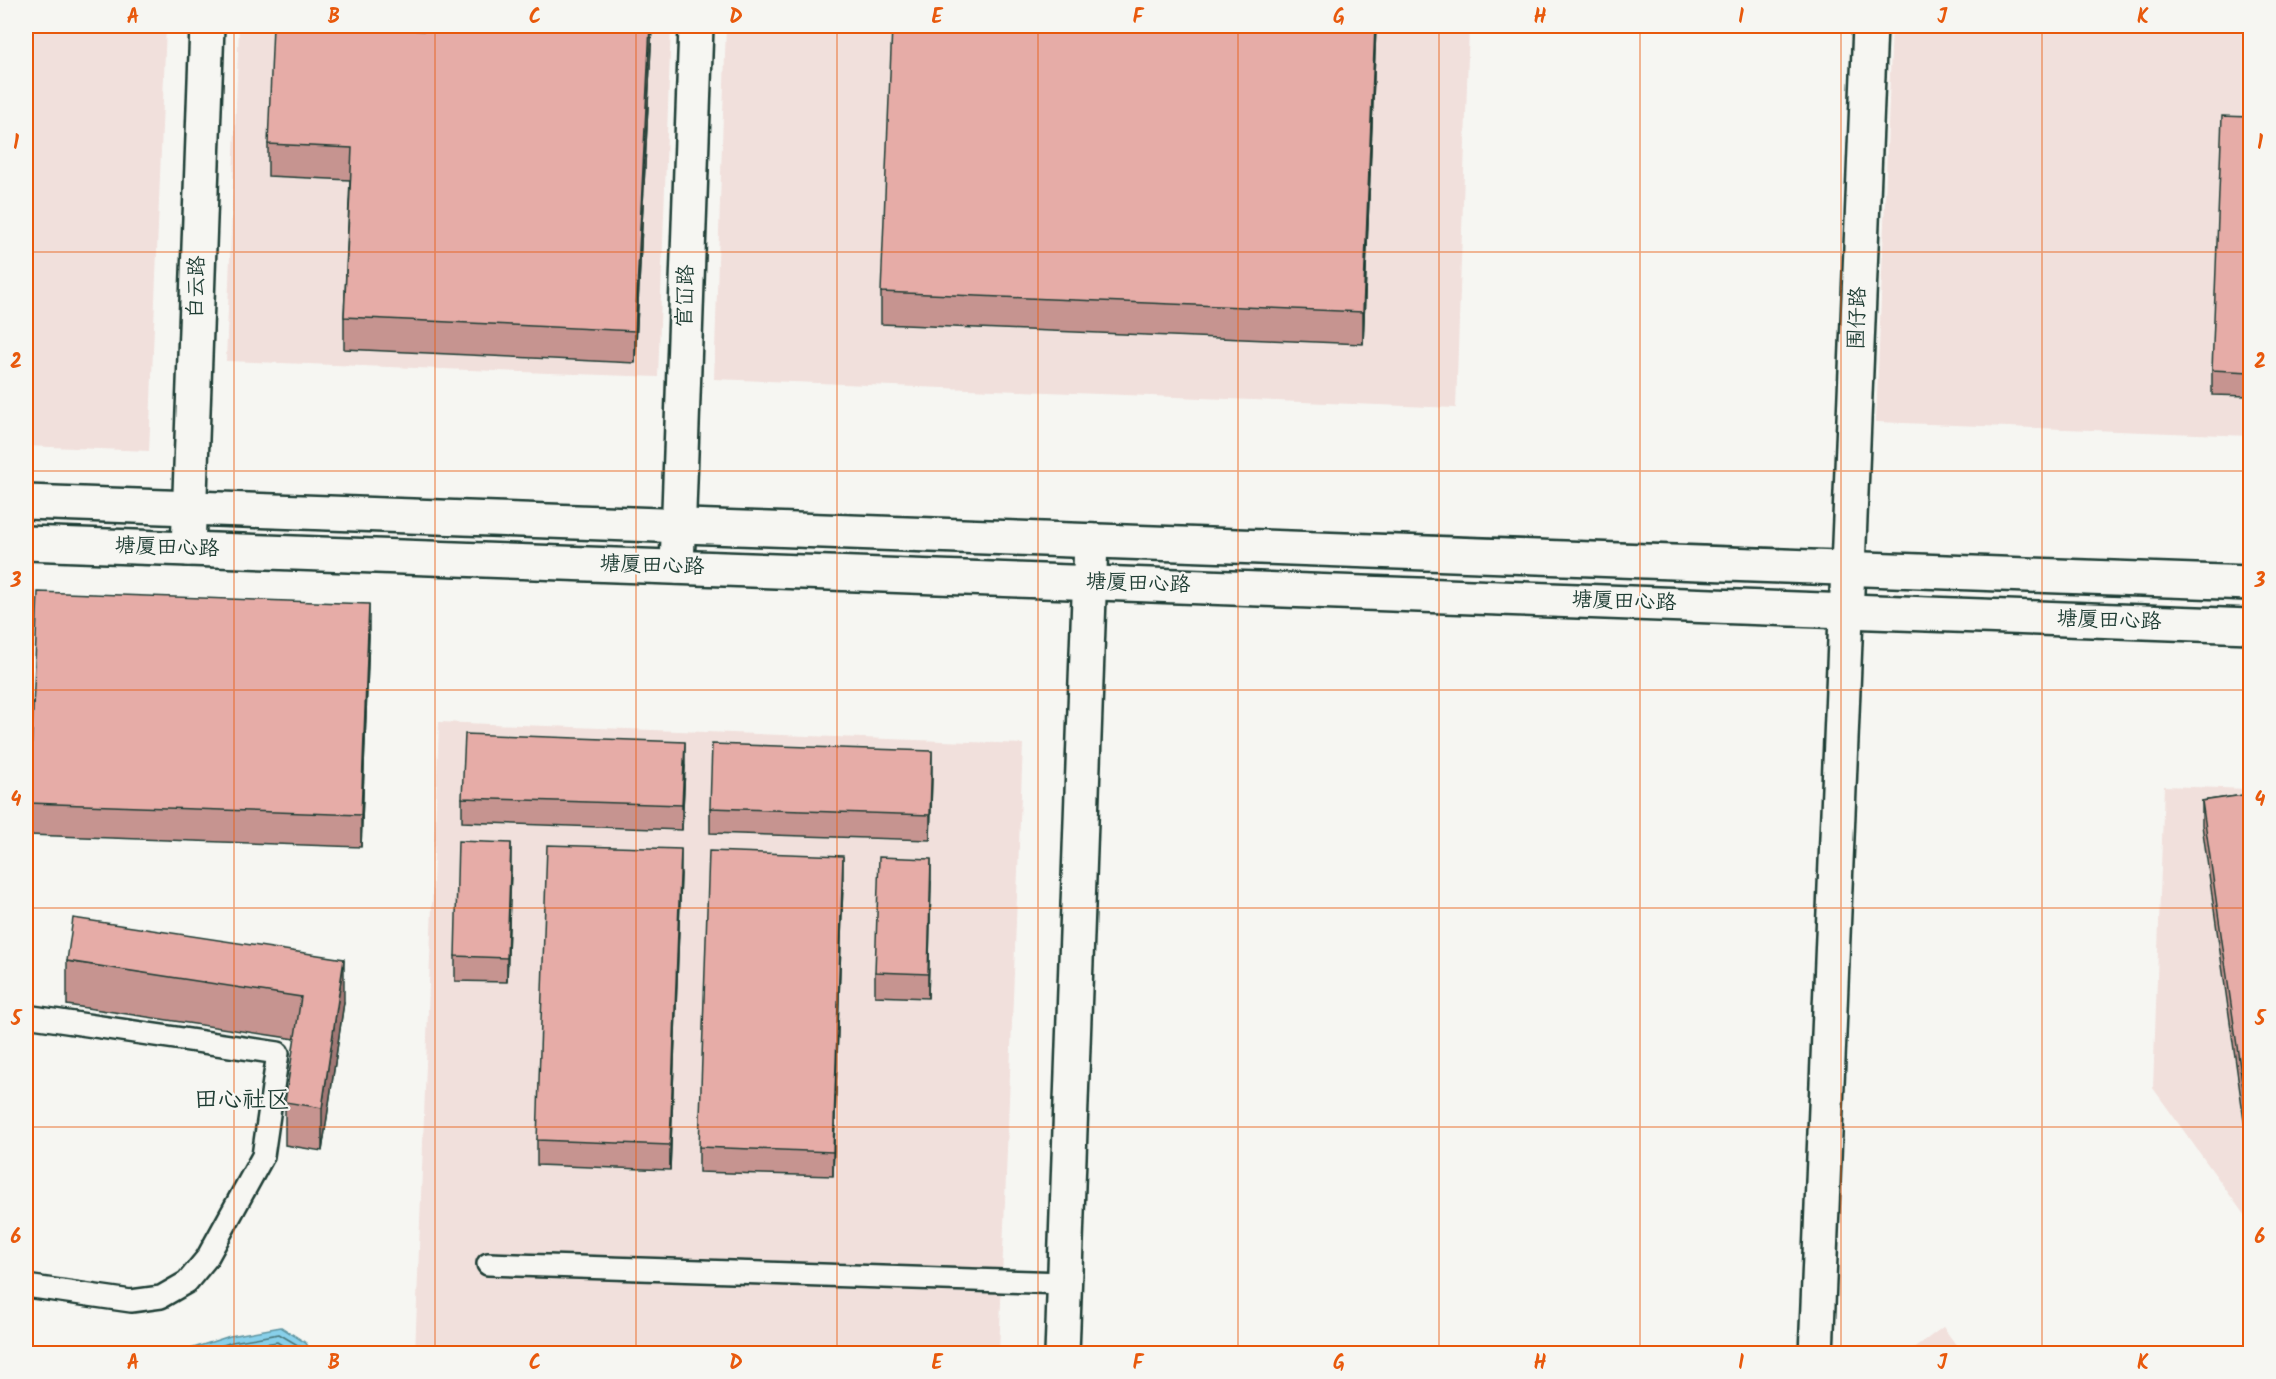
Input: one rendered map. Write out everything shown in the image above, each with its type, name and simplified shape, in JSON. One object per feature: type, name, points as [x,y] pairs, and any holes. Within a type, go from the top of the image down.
[{"type":"main road","name":"白云路","points":[[188,549],[207,26]]},
{"type":"main road","name":"官冚路","points":[[677,567],[696,26]]},
{"type":"main road","name":"围仔路","points":[[1816,1353],[1869,26]]},
{"type":"main road","name":"塘厦田心路","points":[[26,502],[2250,583]]},
{"type":"main road","points":[[1062,1353],[1090,541]]},
{"type":"main road","name":"塘厦田心路","points":[[26,543],[2250,626]]},
{"type":"lane","points":[[26,1016],[278,1053],[263,1156],[207,1258],[187,1282],[160,1297],[131,1301],[26,1286]]},
{"type":"lane","points":[[488,1264],[1065,1283]]},
{"type":"shaded area","points":[[26,26],[166,26],[149,451],[26,446]]},
{"type":"shaded area","points":[[239,26],[671,26],[658,377],[226,361]]},
{"type":"shaded area","points":[[726,26],[1469,26],[1456,408],[714,379]]},
{"type":"shaded area","points":[[1892,26],[2250,26],[2250,436],[1876,422]]},
{"type":"shaded area","points":[[439,722],[1023,744],[999,1353],[415,1354]]},
{"type":"shaded area","points":[[2164,786],[2250,789],[2250,1223],[2153,1088]]},
{"type":"shaded area","points":[[1943,1327],[1962,1353],[1908,1353]]},
{"type":"water","points":[[281,1327],[306,1343],[312,1353],[178,1353],[230,1336]]},
{"type":"building","points":[[273,26],[430,31],[430,26],[650,26],[635,331],[344,317],[352,148],[268,144]]},
{"type":"building","points":[[892,26],[1375,26],[1363,312],[881,292]]},
{"type":"building","points":[[2222,116],[2250,117],[2250,372],[2212,370]]},
{"type":"building","points":[[38,592],[369,604],[361,815],[29,803]]},
{"type":"building","points":[[465,734],[685,742],[682,805],[462,798]]},
{"type":"building","points":[[712,744],[932,751],[930,815],[710,808]]},
{"type":"building","points":[[2250,794],[2250,1137],[2202,801]]},
{"type":"building","points":[[458,841],[511,843],[507,958],[455,956]]},
{"type":"building","points":[[547,845],[681,849],[670,1145],[537,1140]]},
{"type":"building","points":[[709,851],[843,856],[833,1152],[699,1147]]},
{"type":"building","points":[[879,857],[931,859],[928,974],[875,972]]},
{"type":"building","points":[[73,918],[344,959],[322,1108],[285,1102],[301,997],[67,961]]},
{"type":"district","name":"田心社区","points":[[242,1100]]}]
